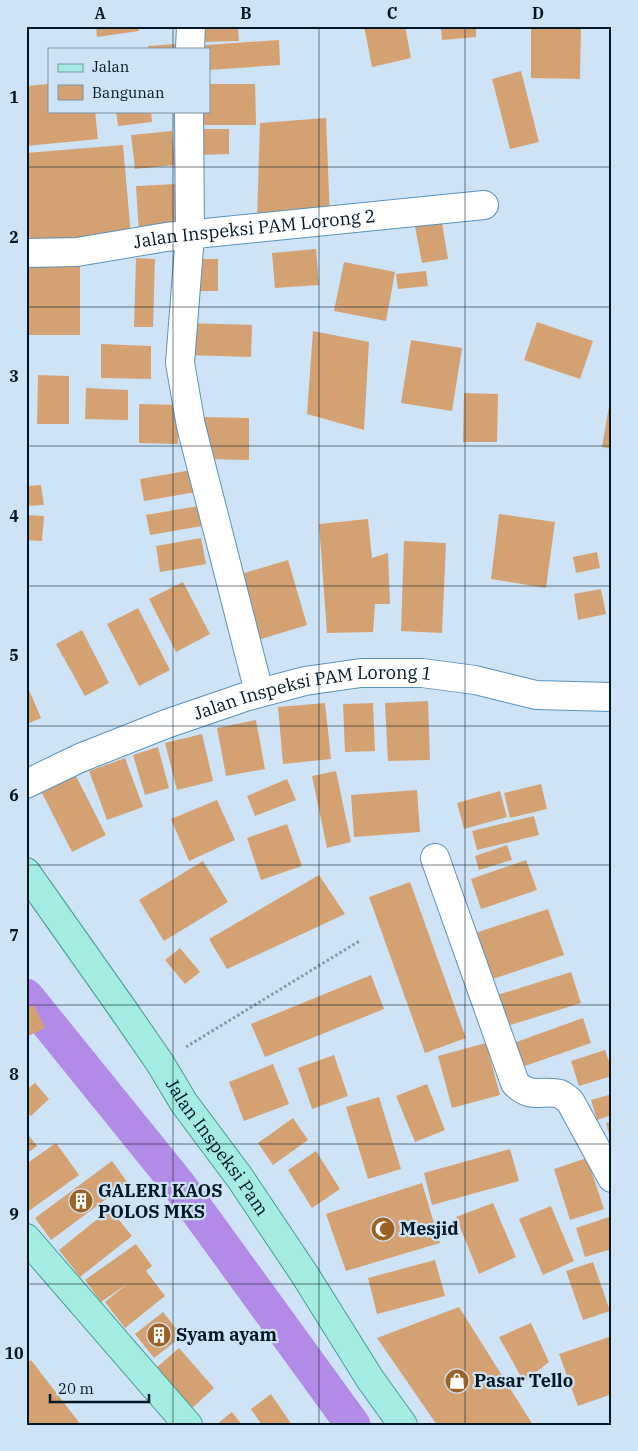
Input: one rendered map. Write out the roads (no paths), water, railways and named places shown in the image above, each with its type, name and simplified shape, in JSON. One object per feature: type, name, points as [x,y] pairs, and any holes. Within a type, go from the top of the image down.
[{"type":"main road","name":"Jalan Inspeksi Pam","points":[[26,872],[160,1063],[184,1103],[240,1178],[305,1275],[370,1379],[403,1425]]},
{"type":"main road","points":[[26,1238],[188,1425]]},
{"type":"street","points":[[190,26],[190,48]]},
{"type":"street","points":[[189,112],[190,234],[180,363],[191,426],[259,692]]},
{"type":"street","name":"Jalan Inspeksi PAM Lorong 2","points":[[26,253],[77,252],[190,234],[484,205]]},
{"type":"street","name":"Jalan Inspeksi PAM Lorong 1","points":[[26,784],[80,758],[166,724],[259,692],[305,680],[361,673],[422,673],[475,680],[536,695],[612,698]]},
{"type":"street","points":[[434,858],[515,1083],[521,1089],[530,1093],[560,1094],[570,1101],[612,1178]]},
{"type":"waterway","points":[[26,996],[178,1184],[353,1425]]},
{"type":"place","name":"GALERI KAOS POLOS MKS","points":[[81,1201]]},
{"type":"place","name":"Mesjid","points":[[383,1229]]},
{"type":"place","name":"Syam ayam","points":[[159,1335]]},
{"type":"place","name":"Pasar Tello","points":[[457,1381]]}]
